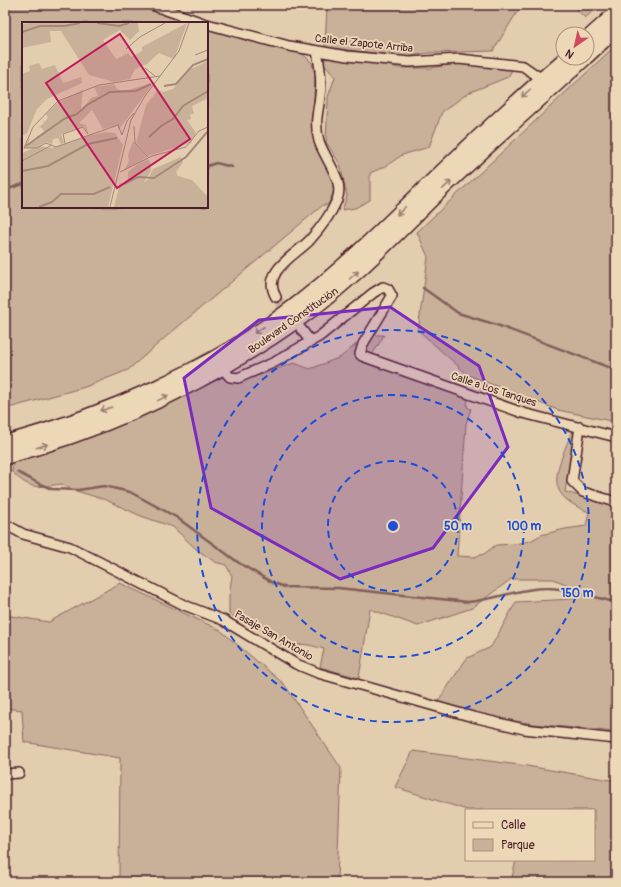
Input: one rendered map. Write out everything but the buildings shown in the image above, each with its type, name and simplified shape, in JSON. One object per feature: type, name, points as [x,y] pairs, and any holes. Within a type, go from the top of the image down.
[{"type":"highway","points":[[595,32],[616,13]]},
{"type":"highway","name":"Boulevard Constitución","points":[[595,49],[616,29]]},
{"type":"highway","name":"Boulevard Constitución","points":[[5,443],[67,423],[147,392],[207,362],[291,309],[363,249],[432,181],[557,66]]},
{"type":"highway","name":"Boulevard Constitución","points":[[5,457],[44,446],[136,411],[222,368],[299,319],[342,286],[378,254],[444,188],[576,66]]},
{"type":"street","points":[[152,5],[200,22]]},
{"type":"street","name":"Calle el Zapote Arriba","points":[[208,24],[225,30],[317,51],[347,56],[410,62],[460,59],[483,60],[523,66],[542,79]]},
{"type":"street","points":[[276,297],[273,292],[272,281],[277,270],[312,237],[333,207],[339,194],[336,177],[317,132],[316,122],[320,95],[320,71],[317,51]]},
{"type":"street","name":"Calle a Los Tanques","points":[[311,342],[331,328],[378,289],[384,287],[388,289],[392,296],[361,349],[360,354],[366,358],[523,413],[616,437]]},
{"type":"street","points":[[222,368],[230,377],[238,378],[275,362],[311,342],[301,329]]},
{"type":"street","points":[[580,428],[572,476],[573,484],[584,492],[616,502]]},
{"type":"street","name":"Pasaje San Antonio","points":[[5,524],[27,535],[70,547],[184,605],[223,620],[296,664],[318,673],[473,717],[517,727],[616,739]]},
{"type":"street","points":[[5,774],[19,774]]},
{"type":"highlighted area","points":[[390,307],[479,366],[508,447],[433,548],[340,579],[211,508],[184,378],[259,320]]},
{"type":"green space","points":[[5,5],[142,5],[189,22],[22,22],[22,208],[208,208],[208,28],[249,41],[303,54],[312,63],[315,74],[313,121],[336,186],[328,205],[323,205],[128,370],[85,387],[5,409]]},
{"type":"green space","points":[[327,5],[531,5],[519,9],[493,51],[428,53],[406,57],[325,47]]},
{"type":"green space","points":[[573,5],[600,5],[585,18]]},
{"type":"green space","points":[[616,45],[616,422],[558,410],[468,375],[418,330],[428,257],[417,232]]},
{"type":"green space","points":[[332,57],[380,62],[398,68],[431,68],[469,61],[512,70],[508,77],[468,93],[442,112],[429,147],[402,155],[386,166],[370,173],[370,200],[355,208],[342,210],[347,196],[340,164],[326,142],[328,97],[335,77],[321,61]]},
{"type":"green space","points":[[367,335],[384,335],[368,362],[468,397],[467,407],[471,409],[466,424],[457,556],[474,557],[484,554],[496,545],[515,544],[530,541],[541,535],[586,526],[589,512],[574,505],[564,497],[559,489],[557,480],[561,459],[571,433],[575,431],[565,492],[616,506],[616,732],[534,724],[434,707],[467,658],[491,647],[516,602],[573,599],[576,594],[571,586],[553,579],[511,579],[472,608],[418,626],[370,609],[359,678],[320,667],[324,649],[301,644],[289,650],[261,630],[229,614],[229,596],[232,576],[226,565],[215,562],[196,549],[173,527],[141,516],[106,500],[73,490],[62,484],[40,487],[30,485],[12,472],[13,462],[55,449],[50,443],[110,430],[232,373],[245,380],[294,363],[310,369],[341,357]]},
{"type":"green space","points":[[120,583],[220,630],[284,684],[341,768],[337,882],[119,882],[120,758],[24,742],[22,710],[5,708],[5,615],[49,622]]},
{"type":"green space","points":[[413,751],[527,766],[616,781],[616,882],[511,882],[516,861],[595,861],[595,809],[465,809],[395,787]]},
{"type":"waterway","points":[[208,166],[216,163],[232,167]]},
{"type":"waterway","points":[[5,190],[22,184]]},
{"type":"waterway","points":[[423,288],[458,313],[497,325],[616,370]]},
{"type":"waterway","points":[[17,472],[52,489],[78,490],[104,486],[130,492],[176,517],[239,563],[273,583],[285,587],[338,588],[468,602],[527,590],[556,588],[616,602]]},
{"type":"tunnel","points":[[276,297],[290,316]]}]
